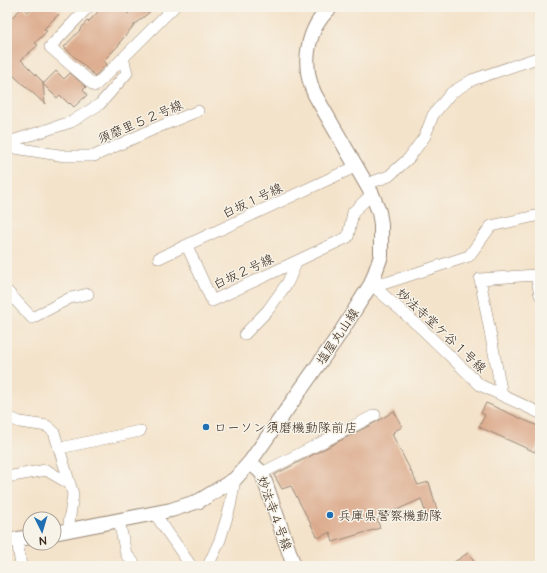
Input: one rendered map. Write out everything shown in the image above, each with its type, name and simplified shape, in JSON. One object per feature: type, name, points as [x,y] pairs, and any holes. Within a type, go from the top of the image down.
[{"type":"street","points":[[88,7],[50,46],[95,86],[174,7]]},
{"type":"street","name":"塩屋丸山線","points":[[62,532],[171,510],[200,500],[235,479],[250,462],[339,335],[372,284],[381,256],[382,235],[380,212],[370,189],[315,96],[308,71],[308,46],[320,19],[331,7]]},
{"type":"street","points":[[245,334],[268,310],[288,282],[297,261],[348,237],[353,212],[370,189],[389,176],[409,158],[425,136],[433,115],[451,93],[472,80],[540,57]]},
{"type":"street","name":"須磨里５２号線","points":[[123,58],[128,73],[100,104],[70,122],[12,141],[14,148],[65,156],[94,156],[156,128],[198,112]]},
{"type":"street","name":"白坂１号線","points":[[159,258],[357,166]]},
{"type":"street","points":[[372,284],[386,283],[469,256],[491,226],[540,215]]},
{"type":"street","name":"白坂２号線","points":[[187,246],[212,301],[297,261]]},
{"type":"street","points":[[502,395],[480,279],[536,275],[540,296]]},
{"type":"street","name":"妙法寺堂ケ谷１号線","points":[[372,284],[422,328],[480,385],[540,413]]},
{"type":"street","points":[[7,291],[32,318],[70,298],[88,294]]},
{"type":"street","points":[[262,473],[375,415]]},
{"type":"street","points":[[7,417],[20,422],[47,426],[54,432],[73,494],[68,531]]},
{"type":"street","points":[[60,448],[140,431]]},
{"type":"street","name":"妙法寺４号線","points":[[250,462],[262,473],[294,566]]},
{"type":"street","points":[[7,477],[46,470],[70,484]]},
{"type":"street","points":[[208,566],[220,540],[230,507],[235,479]]},
{"type":"street","points":[[155,514],[191,566]]},
{"type":"street","points":[[119,521],[126,554],[134,563]]},
{"type":"street","points":[[18,539],[21,566]]},
{"type":"building","points":[[23,7],[28,12],[33,7],[56,7],[61,12],[44,29],[47,31],[35,43],[38,45],[21,60],[43,82],[45,104],[15,77],[7,66],[7,22]]},
{"type":"building","points":[[103,7],[120,7],[128,14],[136,7],[156,7],[135,24],[120,42],[121,43],[103,61],[107,64],[95,76],[64,47],[87,21],[88,22]]},
{"type":"building","points":[[56,71],[64,79],[70,73],[86,87],[83,90],[87,95],[74,107],[60,95],[57,98],[43,84]]},
{"type":"building","points":[[486,403],[540,427],[540,440],[535,452],[479,427],[485,415],[481,413]]},
{"type":"building","points":[[394,411],[402,427],[392,434],[418,485],[429,482],[438,514],[427,517],[421,499],[377,519],[380,528],[333,542],[330,532],[318,538],[291,486],[282,489],[274,475],[378,421]]},
{"type":"building","points":[[468,553],[477,566],[448,566]]},
{"type":"place","name":"ローソン須磨機動隊前店","points":[[206,427]]},
{"type":"place","name":"兵庫県警察機動隊","points":[[330,515]]}]
